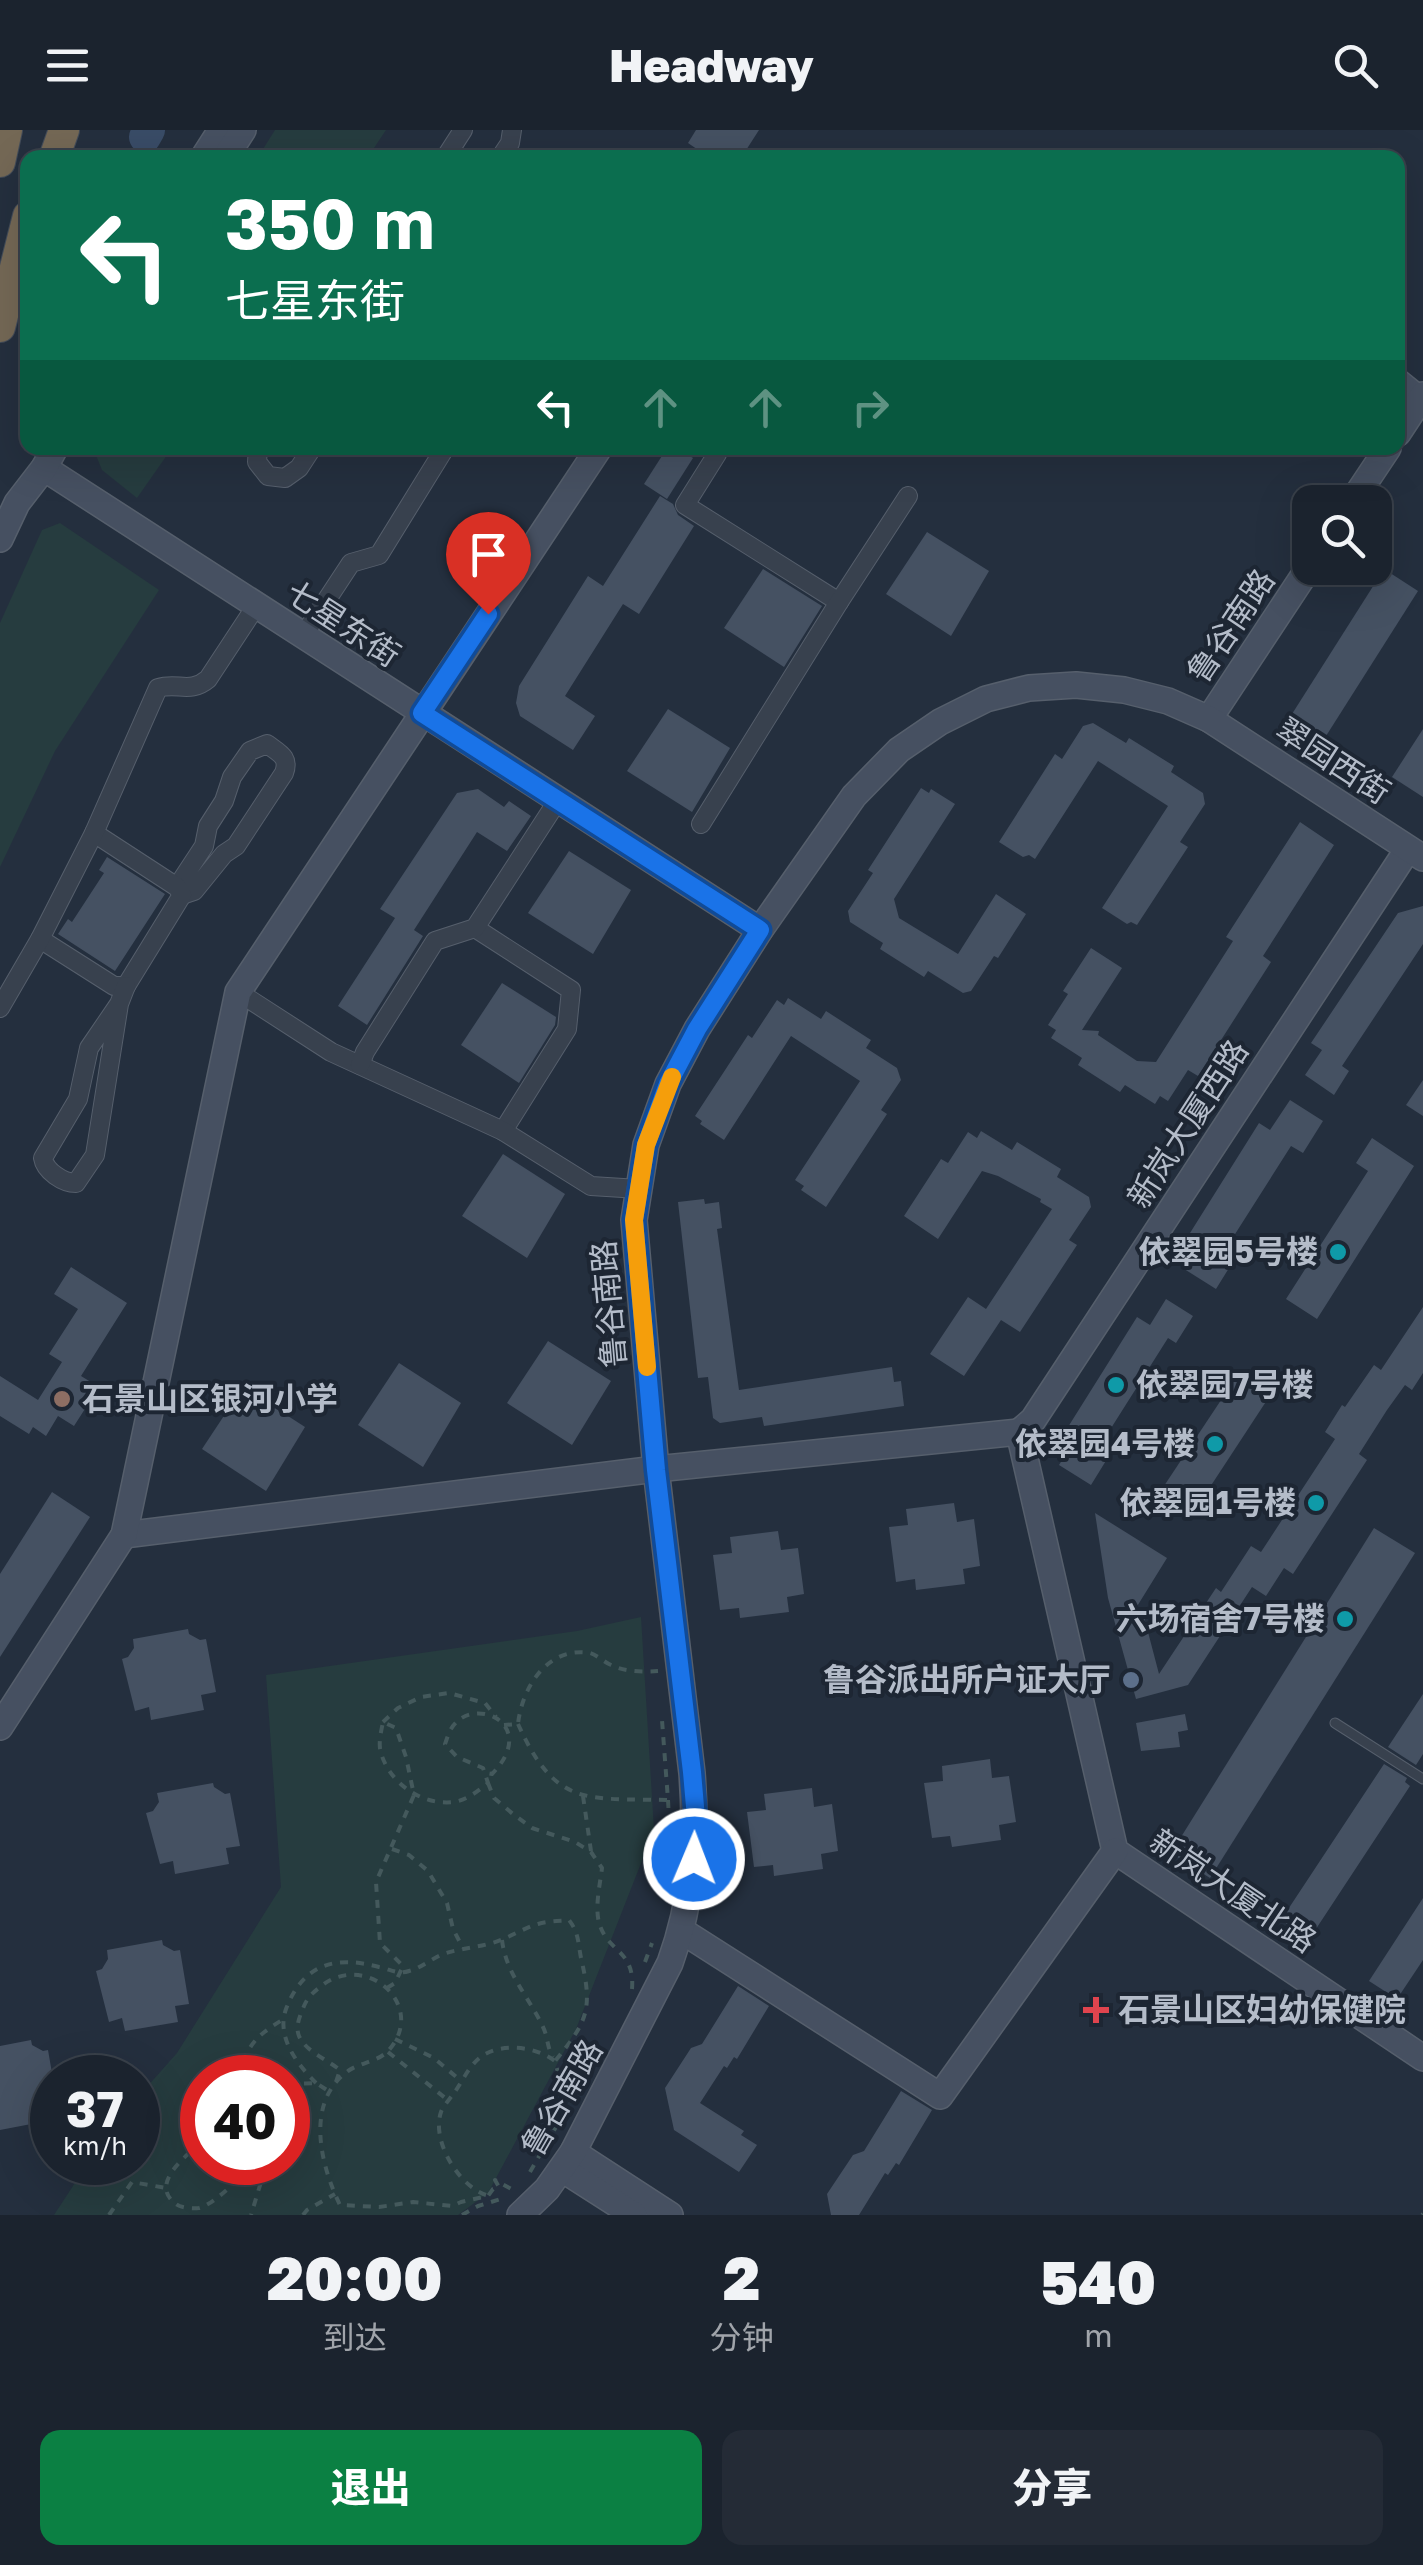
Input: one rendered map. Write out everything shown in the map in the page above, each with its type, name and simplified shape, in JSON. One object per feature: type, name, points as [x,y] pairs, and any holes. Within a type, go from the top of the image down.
[{"type":"highway","points":[[0,162],[7,130]]},
{"type":"highway","points":[[14,279],[20,252]]},
{"type":"highway","points":[[0,327],[20,261]]},
{"type":"street","points":[[1405,424],[1422,399]]},
{"type":"street","points":[[0,540],[17,502],[47,455]]},
{"type":"street","name":"七星东街","points":[[49,455],[256,606],[760,930]]},
{"type":"street","points":[[257,455],[256,462],[268,476],[285,478],[299,468],[307,455]]},
{"type":"street","points":[[303,636],[351,563],[378,555],[441,455]]},
{"type":"street","points":[[0,1728],[124,1534],[238,992],[594,455]]},
{"type":"street","points":[[716,455],[685,505],[839,602]]},
{"type":"street","points":[[1363,485],[1383,455]]},
{"type":"street","points":[[701,824],[908,496]]},
{"type":"street","name":"鲁谷南路","points":[[523,2205],[568,2160],[656,1994],[682,1931],[694,1859],[696,1818],[656,1470],[634,1220],[646,1145],[668,1084],[697,1029],[760,930],[854,796],[899,750],[940,722],[986,699],[1029,688],[1076,685],[1124,690],[1168,701],[1208,719],[1297,585]]},
{"type":"street","points":[[0,1008],[94,833],[158,688],[200,686],[256,606]]},
{"type":"street","name":"翠园西街","points":[[1208,719],[1416,853]]},
{"type":"street","points":[[94,833],[180,891],[194,891],[224,854],[236,846],[287,764],[268,744],[250,750],[232,776],[224,801],[208,826],[204,846],[180,891],[89,1048],[78,1099],[44,1158],[48,1170],[69,1183],[80,1179],[95,1155],[123,995]]},
{"type":"street","points":[[360,1065],[364,1052],[435,941],[475,928],[558,800]]},
{"type":"street","name":"新岚大厦西路","points":[[1019,1432],[1033,1420],[1416,853]]},
{"type":"street","points":[[475,928],[571,990],[567,1030],[504,1132]]},
{"type":"street","points":[[40,939],[123,995]]},
{"type":"street","points":[[238,992],[331,1052],[504,1132],[591,1186],[639,1189]]},
{"type":"street","points":[[124,1534],[656,1470],[1019,1432]]},
{"type":"street","name":"新岚大厦北路","points":[[1019,1432],[1115,1851],[1423,2058]]},
{"type":"street","points":[[682,1931],[940,2096],[1115,1851]]},
{"type":"street","points":[[568,2160],[634,2215]]},
{"type":"street","points":[[568,2160],[670,2215]]},
{"type":"lane","points":[[1336,1723],[1423,1779]]},
{"type":"path","points":[[659,1671],[614,1667],[592,1654],[550,1661],[533,1680],[520,1704],[518,1724],[532,1755],[554,1782],[583,1796],[607,1800],[668,1800]]},
{"type":"path","points":[[486,1774],[492,1774],[506,1760],[510,1740],[504,1725],[485,1702],[448,1693],[421,1698],[398,1708],[383,1722],[380,1753],[414,1795],[457,1802],[488,1783]]},
{"type":"path","points":[[661,1708],[670,1839]]},
{"type":"path","points":[[496,1716],[466,1716],[452,1727],[445,1744],[456,1757],[484,1768],[494,1798],[532,1828],[575,1842],[591,1852],[602,1868],[600,1926],[628,1960],[633,1976],[632,1996],[638,1979]]},
{"type":"path","points":[[383,1722],[396,1728],[414,1795],[376,1882],[380,1943],[403,1966],[387,1988]]},
{"type":"path","points":[[504,1725],[518,1724]]},
{"type":"path","points":[[583,1796],[591,1852]]},
{"type":"path","points":[[392,1849],[410,1855],[428,1871],[447,1903],[453,1929],[463,1948]]},
{"type":"path","points":[[330,2092],[316,2083],[288,2047],[282,2020],[293,1991],[321,1966],[363,1963],[401,1973],[441,1955],[502,1940],[544,1922],[569,1920],[578,1931],[588,2006],[576,2036],[555,2062]]},
{"type":"path","points":[[502,1940],[509,1968],[548,2038],[548,2050],[558,2074],[566,2082],[580,2083]]},
{"type":"path","points":[[645,1961],[652,1944]]},
{"type":"path","points":[[336,2082],[350,2069],[388,2052],[402,2024],[398,2000],[387,1988],[354,1973],[338,1976],[307,1999],[298,2022],[300,2037],[312,2051],[340,2070],[319,2118],[326,2167],[340,2205],[413,2202],[452,2206],[488,2196],[499,2187],[495,2180],[523,2205]]},
{"type":"path","points":[[246,2055],[259,2034],[282,2020]]},
{"type":"path","points":[[396,2039],[434,2058],[461,2080]]},
{"type":"path","points":[[488,2196],[473,2191],[444,2152],[440,2113],[481,2056],[498,2049],[524,2048],[543,2052],[555,2062]]},
{"type":"path","points":[[388,2052],[449,2101]]},
{"type":"path","points":[[523,2205],[580,2083],[595,2070]]},
{"type":"path","points":[[310,2083],[316,2083]]},
{"type":"path","points":[[180,2163],[170,2172],[166,2188],[175,2204],[198,2208],[245,2179],[261,2182],[251,2215]]},
{"type":"path","points":[[109,2215],[132,2182],[166,2188]]},
{"type":"path","points":[[303,2215],[335,2194]]},
{"type":"path","points":[[462,2215],[478,2206],[523,2205]]},
{"type":"path","points":[[350,2207],[351,2215]]},
{"type":"green space","points":[[275,130],[386,130],[373,150],[262,150]]},
{"type":"green space","points":[[96,455],[167,455],[137,498],[102,470]]},
{"type":"green space","points":[[60,523],[159,590],[55,751],[0,867],[0,623],[42,530]]},
{"type":"green space","points":[[641,1617],[654,1830],[576,2029],[488,2193],[458,2215],[54,2215],[74,2185],[160,2185],[160,2072],[177,2053],[281,1887],[266,1675],[577,1631]]},
{"type":"building","points":[[696,130],[759,130],[746,150],[698,150],[688,143]]},
{"type":"building","points":[[663,455],[693,458],[667,499],[644,484]]},
{"type":"building","points":[[660,496],[694,526],[639,614],[623,604],[565,696],[595,716],[573,750],[520,716],[516,703],[519,686],[588,576],[603,586]]},
{"type":"building","points":[[927,532],[989,571],[951,636],[886,594]]},
{"type":"building","points":[[763,569],[822,606],[784,667],[724,628]]},
{"type":"building","points":[[1392,574],[1418,591],[1326,736],[1292,714],[1374,585],[1392,585]]},
{"type":"building","points":[[668,709],[730,748],[692,812],[627,771]]},
{"type":"building","points":[[1093,723],[1126,743],[1129,738],[1174,766],[1171,772],[1203,793],[1205,804],[1180,842],[1188,847],[1137,925],[1127,924],[1102,908],[1168,806],[1098,761],[1035,859],[1023,857],[999,842],[1055,754],[1062,759],[1083,726]]},
{"type":"building","points":[[1423,729],[1423,797],[1392,777]]},
{"type":"building","points":[[921,788],[929,793],[931,789],[955,804],[894,899],[899,918],[958,954],[996,894],[1026,914],[998,958],[994,956],[971,991],[963,993],[928,971],[924,977],[880,949],[883,943],[850,922],[848,911],[873,873],[868,870]]},
{"type":"building","points":[[478,789],[504,807],[509,801],[531,816],[507,851],[477,832],[414,930],[423,936],[367,1025],[338,1006],[395,918],[380,909],[457,793]]},
{"type":"building","points":[[1300,822],[1334,845],[1263,956],[1271,962],[1198,1076],[1188,1070],[1168,1101],[1160,1096],[1155,1104],[1125,1085],[1120,1092],[1078,1065],[1082,1058],[1051,1038],[1056,1030],[1048,1025],[1068,994],[1063,991],[1091,948],[1122,968],[1082,1030],[1099,1031],[1098,1035],[1137,1061],[1156,1062],[1233,941],[1226,937]]},
{"type":"building","points":[[569,851],[631,890],[593,954],[528,913]]},
{"type":"building","points":[[107,857],[165,894],[115,971],[58,934],[68,919],[72,922],[104,873],[99,870]]},
{"type":"building","points":[[1423,906],[1423,944],[1342,1066],[1349,1071],[1334,1095],[1305,1075],[1322,1050],[1311,1043],[1398,913]]},
{"type":"building","points":[[502,983],[556,1017],[555,1025],[519,1083],[461,1045]]},
{"type":"building","points":[[788,998],[821,1019],[826,1011],[871,1040],[866,1048],[897,1068],[901,1080],[881,1110],[887,1114],[826,1207],[801,1190],[804,1186],[795,1180],[860,1081],[791,1036],[724,1140],[695,1116],[748,1035],[752,1038],[777,1000],[784,1005]]},
{"type":"building","points":[[1423,1080],[1423,1116],[1406,1105]]},
{"type":"building","points":[[1290,1100],[1323,1121],[1303,1153],[1291,1146],[1223,1253],[1234,1260],[1216,1289],[1181,1267],[1199,1238],[1190,1233],[1259,1123],[1270,1130]]},
{"type":"building","points":[[981,1131],[1012,1150],[1017,1142],[1061,1169],[1057,1177],[1089,1197],[1091,1207],[1069,1240],[1077,1245],[1020,1332],[1001,1320],[964,1376],[930,1354],[968,1297],[986,1309],[1052,1209],[1041,1199],[982,1171],[938,1239],[904,1216],[941,1159],[948,1163],[968,1132],[977,1138]]},
{"type":"building","name":"依翠园5号楼","points":[[1372,1138],[1414,1166],[1317,1319],[1286,1299],[1368,1171],[1356,1163]]},
{"type":"building","points":[[503,1154],[565,1194],[527,1258],[462,1216]]},
{"type":"building","points":[[704,1199],[705,1204],[719,1202],[722,1228],[717,1229],[739,1390],[892,1367],[894,1382],[901,1381],[904,1406],[764,1426],[762,1417],[720,1423],[713,1418],[708,1377],[698,1378],[678,1202]]},
{"type":"building","points":[[71,1267],[127,1303],[81,1376],[99,1387],[74,1426],[58,1416],[46,1436],[33,1427],[29,1434],[0,1416],[0,1376],[38,1400],[62,1362],[49,1354],[78,1309],[54,1294]]},
{"type":"building","name":"依翠园7号楼","points":[[1166,1299],[1193,1316],[1176,1343],[1168,1338],[1101,1444],[1112,1451],[1091,1485],[1059,1465],[1078,1434],[1068,1427],[1137,1317],[1150,1325]]},
{"type":"building","points":[[1423,1307],[1423,1373],[1412,1390],[1405,1385],[1387,1410],[1359,1454],[1367,1460],[1293,1574],[1284,1568],[1266,1596],[1252,1587],[1188,1685],[1136,1699],[1108,1598],[1095,1513],[1167,1558],[1136,1608],[1143,1613],[1159,1674],[1216,1588],[1221,1592],[1251,1546],[1261,1552],[1335,1439],[1325,1432],[1342,1405],[1345,1407],[1374,1365],[1381,1370]]},
{"type":"building","points":[[548,1341],[611,1381],[572,1445],[507,1403]]},
{"type":"building","points":[[399,1363],[461,1403],[423,1467],[358,1425]]},
{"type":"building","name":"依翠园4号楼","points":[[1237,1376],[1269,1397],[1193,1513],[1160,1492]]},
{"type":"building","points":[[243,1387],[305,1427],[266,1491],[202,1449]]},
{"type":"building","points":[[52,1492],[90,1517],[0,1657],[0,1574]]},
{"type":"building","points":[[954,1503],[957,1522],[974,1519],[980,1566],[963,1569],[965,1584],[916,1590],[915,1579],[896,1582],[889,1527],[908,1525],[906,1509]]},
{"type":"building","points":[[1374,1528],[1415,1553],[1210,1878],[1171,1853]]},
{"type":"building","points":[[778,1531],[781,1550],[798,1548],[804,1594],[787,1597],[789,1612],[740,1618],[739,1608],[720,1610],[713,1555],[732,1553],[730,1537]]},
{"type":"building","points":[[188,1629],[189,1634],[206,1639],[216,1692],[201,1695],[204,1710],[151,1720],[149,1707],[135,1711],[122,1659],[134,1648],[133,1639]]},
{"type":"building","points":[[1423,1694],[1423,1754],[1416,1765],[1388,1747]]},
{"type":"building","points":[[1185,1714],[1188,1730],[1178,1732],[1180,1747],[1141,1751],[1136,1723]]},
{"type":"building","points":[[990,1759],[992,1778],[1009,1776],[1016,1822],[999,1825],[1001,1840],[952,1847],[950,1836],[932,1838],[924,1783],[943,1781],[942,1766]]},
{"type":"building","points":[[1384,1764],[1407,1778],[1405,1782],[1410,1786],[1310,1938],[1281,1920]]},
{"type":"building","points":[[213,1783],[225,1794],[230,1793],[240,1846],[226,1848],[229,1864],[175,1874],[173,1861],[160,1864],[146,1813],[159,1802],[157,1793]]},
{"type":"building","points":[[812,1788],[814,1807],[832,1804],[838,1851],[821,1854],[823,1869],[774,1876],[773,1865],[754,1867],[747,1812],[766,1810],[764,1794]]},
{"type":"building","points":[[1423,1898],[1423,1960],[1397,1999],[1369,1981]]},
{"type":"building","points":[[162,1940],[163,1945],[180,1950],[189,2004],[175,2006],[178,2022],[125,2031],[122,2018],[109,2022],[96,1971],[108,1959],[107,1950]]},
{"type":"building","points":[[738,1986],[769,2006],[737,2059],[734,2057],[727,2068],[724,2066],[700,2103],[744,2131],[741,2135],[757,2145],[739,2172],[674,2130],[665,2088],[691,2048],[702,2044]]},
{"type":"building","points":[[31,2040],[32,2045],[48,2050],[49,2055],[30,2055],[30,2124],[0,2130],[0,2046]]},
{"type":"building","points":[[901,2091],[932,2110],[899,2165],[896,2163],[888,2175],[885,2173],[859,2215],[831,2215],[827,2194],[853,2155],[864,2151]]},
{"type":"waterway","points":[[145,137],[149,130]]},
{"type":"slow traffic","points":[[647,1367],[634,1220],[646,1145],[672,1077]]},
{"type":"place","name":"依翠园5号楼","points":[[1338,1252]]},
{"type":"place","name":"依翠园7号楼","points":[[1116,1385]]},
{"type":"place","name":"石景山区银河小学","points":[[62,1399]]},
{"type":"place","name":"依翠园4号楼","points":[[1215,1444]]},
{"type":"place","name":"依翠园1号楼","points":[[1316,1503]]},
{"type":"place","name":"六场宿舍7号楼","points":[[1345,1619]]},
{"type":"place","name":"鲁谷派出所户证大厅","points":[[1131,1680]]},
{"type":"place","name":"石景山区妇幼保健院","points":[[1096,2010]]},
{"type":"route","points":[[488,614],[422,713],[760,930],[697,1029],[668,1084],[646,1145],[634,1220],[656,1470],[692,1772],[694,1859]]}]
